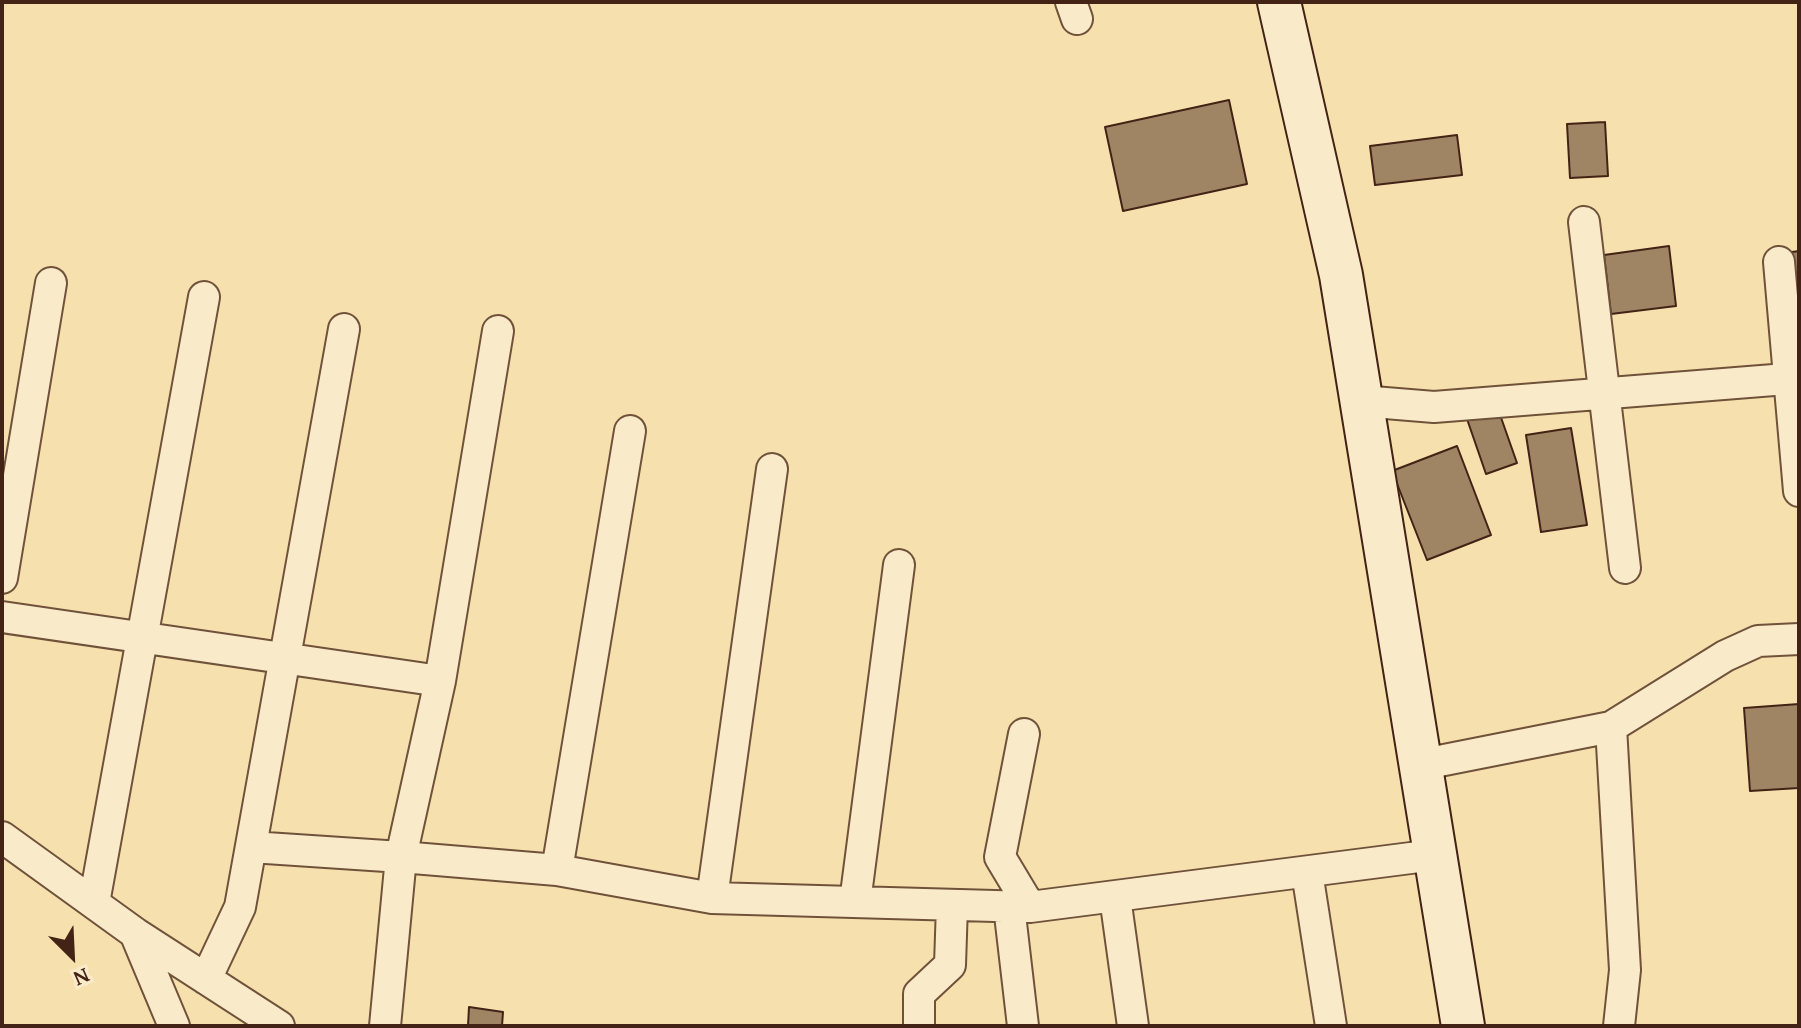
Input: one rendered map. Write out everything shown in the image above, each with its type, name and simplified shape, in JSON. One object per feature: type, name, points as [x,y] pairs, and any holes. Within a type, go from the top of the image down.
[{"type":"main road","points":[[1279,2],[1341,275],[1463,1026]]},
{"type":"street","points":[[1584,222],[1625,568]]},
{"type":"street","points":[[1779,262],[1793,378],[1799,491]]},
{"type":"street","points":[[2,578],[51,283]]},
{"type":"street","points":[[94,903],[204,297]]},
{"type":"street","points":[[206,979],[240,907],[344,329]]},
{"type":"street","points":[[385,1026],[401,857],[440,681],[498,331]]},
{"type":"street","points":[[1361,401],[1434,407],[1793,378]]},
{"type":"street","points":[[557,870],[630,431]]},
{"type":"street","points":[[712,898],[772,469]]},
{"type":"street","points":[[855,902],[899,565]]},
{"type":"street","points":[[2,617],[440,681]]},
{"type":"street","points":[[1419,765],[1611,727],[1725,656],[1758,641],[1799,639]]},
{"type":"street","points":[[1611,727],[1625,970],[1619,1026]]},
{"type":"street","points":[[1023,1026],[1019,907],[1000,857],[1024,734]]},
{"type":"street","points":[[2,837],[135,933],[279,1026]]},
{"type":"street","points":[[251,847],[557,870],[712,898],[1019,907],[1434,855]]},
{"type":"street","points":[[1307,872],[1331,1026]]},
{"type":"street","points":[[1115,897],[1133,1026]]},
{"type":"street","points":[[919,1026],[919,994],[950,965],[952,905]]},
{"type":"street","points":[[135,933],[174,1026]]},
{"type":"building","points":[[1229,100],[1247,184],[1123,211],[1105,127]]},
{"type":"building","points":[[1605,122],[1608,176],[1570,178],[1567,124]]},
{"type":"building","points":[[1457,135],[1462,175],[1375,185],[1370,146]]},
{"type":"building","points":[[1669,246],[1676,306],[1611,314],[1604,255]]},
{"type":"building","points":[[1799,251],[1799,284],[1795,284],[1792,252]]},
{"type":"building","points":[[1498,409],[1517,463],[1486,474],[1467,419]]},
{"type":"building","points":[[1571,428],[1587,525],[1541,532],[1526,435]]},
{"type":"building","points":[[1457,446],[1491,535],[1427,560],[1392,471]]},
{"type":"building","points":[[1799,704],[1799,788],[1750,791],[1744,708]]},
{"type":"building","points":[[469,1007],[503,1012],[502,1026],[468,1026]]}]
